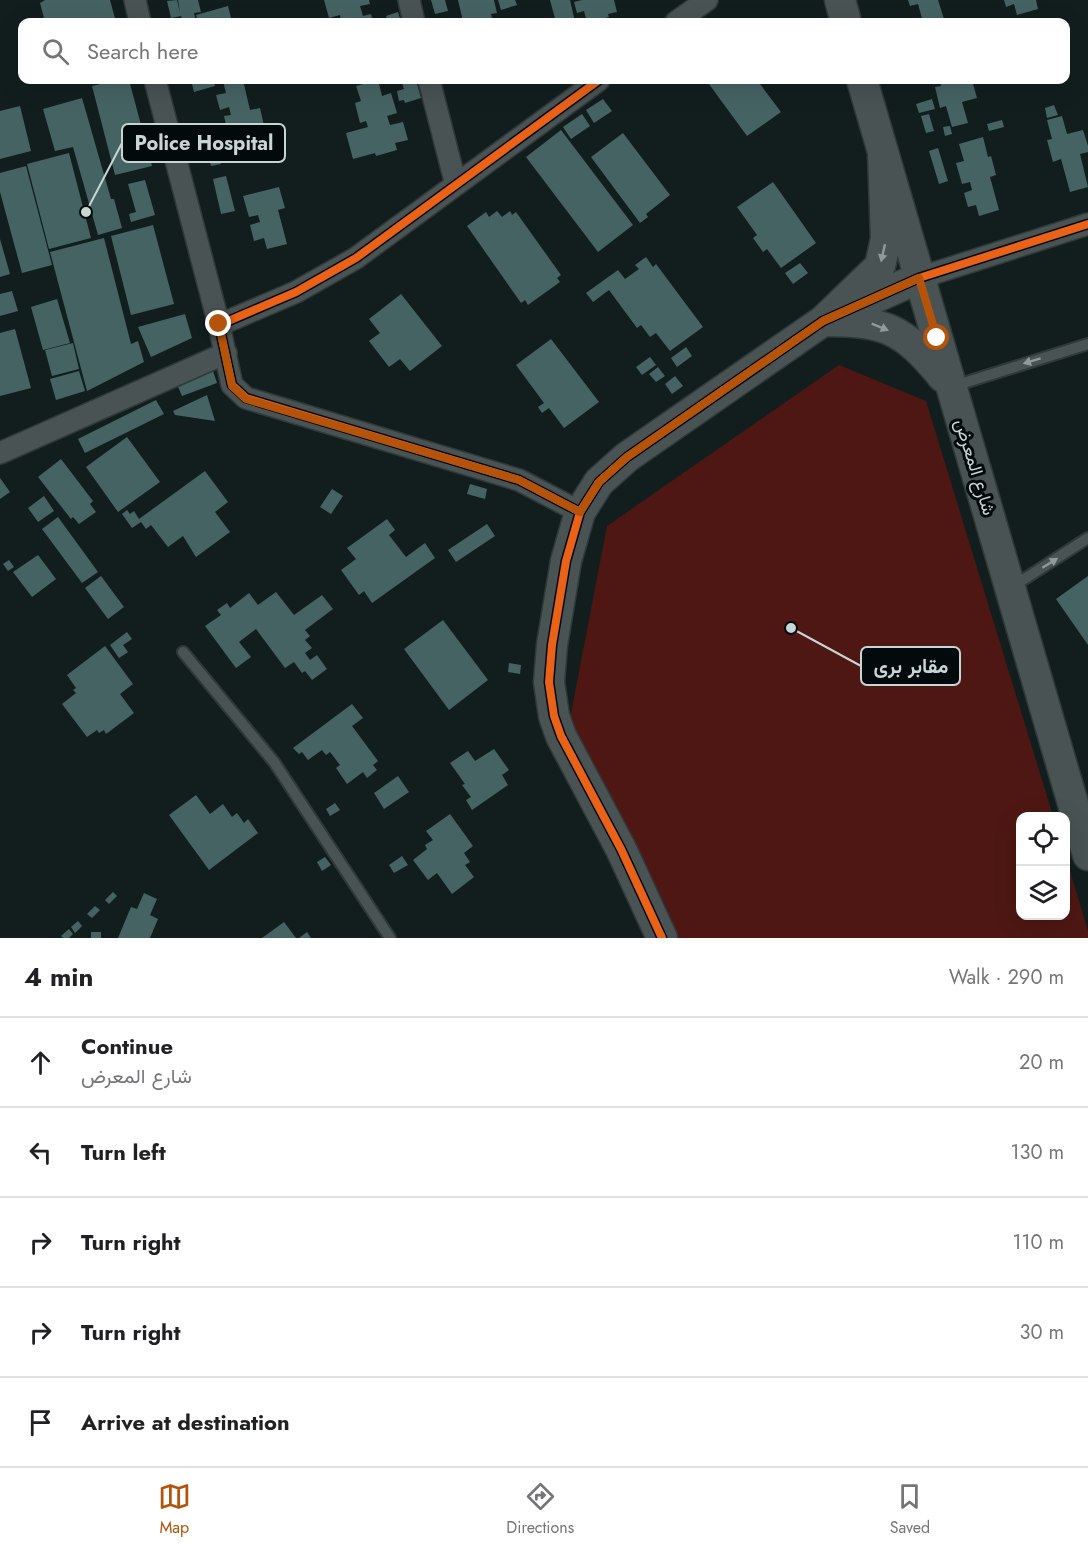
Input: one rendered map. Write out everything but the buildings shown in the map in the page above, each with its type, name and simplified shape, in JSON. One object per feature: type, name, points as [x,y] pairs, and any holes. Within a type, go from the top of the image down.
[{"type":"main road","points":[[840,0],[845,18]]},
{"type":"main road","name":"شارع المعرض","points":[[863,84],[950,387],[1087,845]]},
{"type":"main road","points":[[662,938],[621,849],[561,736],[554,716],[549,682],[552,645],[567,561],[580,512],[599,482],[627,457],[823,321],[880,266],[886,239],[883,153]]},
{"type":"main road","points":[[823,321],[919,278]]},
{"type":"main road","points":[[823,321],[873,323],[903,336],[921,351],[950,387]]},
{"type":"street","points":[[135,0],[140,18]]},
{"type":"street","points":[[409,0],[413,18]]},
{"type":"street","points":[[682,18],[707,0]]},
{"type":"street","points":[[156,84],[219,324],[232,386],[246,399],[519,480],[580,512]]},
{"type":"street","points":[[430,84],[456,184]]},
{"type":"street","points":[[219,324],[296,292],[356,258],[594,84]]},
{"type":"street","points":[[919,278],[1088,224]]},
{"type":"street","points":[[0,453],[226,353]]},
{"type":"lane","points":[[950,387],[1088,344]]},
{"type":"lane","points":[[1011,587],[1088,538]]},
{"type":"lane","points":[[183,652],[274,762],[390,938]]},
{"type":"shaded area","points":[[839,365],[926,401],[1052,812],[1016,812],[1016,920],[1070,920],[1070,870],[1088,931],[1088,938],[676,938],[568,729],[607,526]]},
{"type":"cycle path","points":[[580,512],[519,480],[246,398],[232,385],[219,325],[296,292],[356,258],[594,84]]},
{"type":"cycle path","points":[[662,938],[621,849],[561,736],[554,716],[549,682],[552,645],[566,561],[580,512],[599,482],[627,457],[823,321],[919,278],[1088,224]]},
{"type":"place","name":"Police Hospital","points":[[86,212]]},
{"type":"place","name":"مقابر برى","points":[[791,628]]},
{"type":"route","points":[[219,324],[232,386],[246,399],[519,480],[580,512],[599,482],[627,457],[823,321],[919,278],[937,338]]}]
